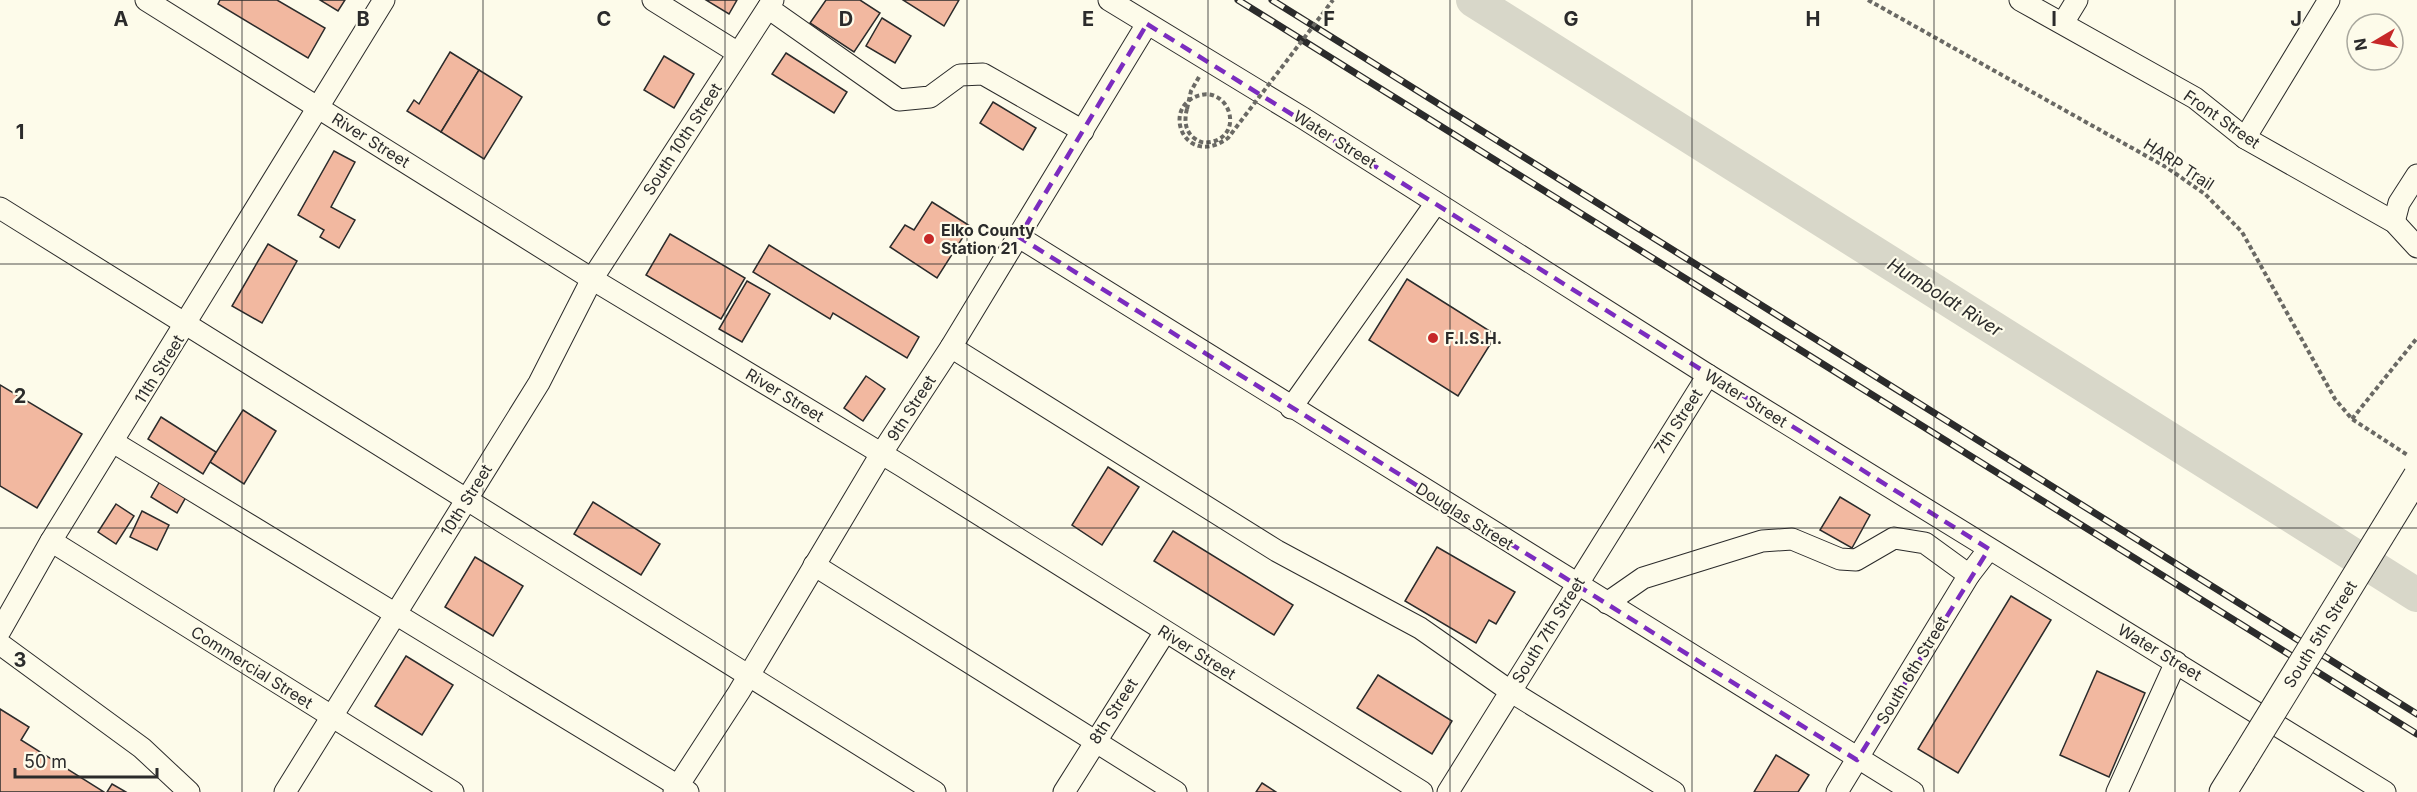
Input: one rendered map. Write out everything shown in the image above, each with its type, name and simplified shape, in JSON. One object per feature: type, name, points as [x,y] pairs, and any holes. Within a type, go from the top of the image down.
[{"type":"main road","name":"South 5th Street","points":[[2223,792],[2417,476]]},
{"type":"street","name":"River Street","points":[[146,0],[592,279],[881,454],[1422,792]]},
{"type":"street","name":"11th Street","points":[[0,632],[51,542],[384,0]]},
{"type":"street","points":[[653,0],[738,53]]},
{"type":"street","name":"Water Street","points":[[1109,0],[1708,375],[2176,662],[2360,786],[2385,792]]},
{"type":"street","name":"Front Street","points":[[2020,0],[2063,22],[2194,98],[2245,138],[2394,222],[2417,247]]},
{"type":"street","points":[[2063,22],[2077,0]]},
{"type":"street","points":[[2245,138],[2329,0]]},
{"type":"street","points":[[770,4],[899,100],[930,97],[960,75],[983,74],[1083,130]]},
{"type":"street","name":"South 10th Street","points":[[592,279],[770,4]]},
{"type":"street","name":"9th Street","points":[[680,790],[881,454],[951,347],[1147,24]]},
{"type":"street","points":[[2394,222],[2399,203],[2417,175]]},
{"type":"street","points":[[1291,408],[1436,203]]},
{"type":"street","points":[[0,208],[935,792]]},
{"type":"street","name":"Douglas Street","points":[[1018,237],[1913,792]]},
{"type":"street","name":"10th Street","points":[[285,792],[539,383],[592,279]]},
{"type":"street","points":[[951,347],[1277,551],[1420,628],[1510,691],[1674,792]]},
{"type":"street","name":"7th Street","points":[[1649,468],[1708,375]]},
{"type":"street","points":[[113,442],[680,790]]},
{"type":"street","name":"South 7th Street","points":[[1448,792],[1649,468]]},
{"type":"street","points":[[1607,603],[1643,578],[1762,541],[1791,540],[1840,559],[1856,560],[1894,538],[1925,543],[1969,575]]},
{"type":"street","name":"Commercial Street","points":[[51,542],[453,792]]},
{"type":"street","name":"South 6th Street","points":[[1836,792],[1969,575],[1989,549]]},
{"type":"street","points":[[814,565],[1176,792]]},
{"type":"street","name":"8th Street","points":[[1064,792],[1094,741],[1165,632]]},
{"type":"street","points":[[0,644],[142,748],[189,792]]},
{"type":"street","points":[[2117,792],[2176,662]]},
{"type":"path","points":[[1200,76],[1191,91],[1186,109],[1185,117],[1189,133],[1201,142],[1209,143],[1225,135],[1230,124],[1228,107],[1213,95],[1195,97],[1182,108],[1179,117],[1180,128],[1191,143],[1209,148],[1219,145],[1228,138],[1334,0]]},
{"type":"path","name":"HARP Trail","points":[[1868,0],[2166,167],[2211,199],[2232,219],[2251,244],[2323,380],[2352,419],[2417,461]]},
{"type":"path","points":[[2352,419],[2417,338]]},
{"type":"highlighted area","points":[[1147,24],[1989,549],[1857,760],[1019,237]]},
{"type":"building","points":[[220,0],[277,0],[325,28],[308,58],[218,4]]},
{"type":"building","points":[[320,0],[345,0],[338,11]]},
{"type":"building","points":[[706,0],[737,0],[729,14]]},
{"type":"building","points":[[826,0],[860,0],[880,13],[854,52],[810,23]]},
{"type":"building","points":[[903,0],[959,0],[944,26]]},
{"type":"building","points":[[882,18],[911,36],[895,63],[866,46]]},
{"type":"building","points":[[450,52],[479,70],[441,132],[407,111],[414,100],[419,104]]},
{"type":"building","points":[[786,53],[847,92],[834,113],[772,74]]},
{"type":"building","points":[[664,56],[694,74],[674,108],[644,90]]},
{"type":"building","points":[[479,70],[522,97],[484,159],[441,132]]},
{"type":"building","points":[[993,102],[1036,128],[1023,150],[980,123]]},
{"type":"building","points":[[334,151],[355,162],[331,207],[355,220],[339,248],[320,237],[324,230],[298,215]]},
{"type":"building","name":"Elko County Station 21","points":[[932,202],[970,226],[937,278],[890,247],[905,225],[914,230]]},
{"type":"building","points":[[670,234],[745,278],[721,319],[646,275]]},
{"type":"building","points":[[268,244],[297,261],[262,323],[232,306]]},
{"type":"building","points":[[769,245],[919,337],[907,358],[833,313],[830,319],[753,272]]},
{"type":"building","name":"F.I.S.H.","points":[[1407,279],[1496,335],[1458,396],[1369,340]]},
{"type":"building","points":[[747,281],[770,294],[742,342],[719,329]]},
{"type":"building","points":[[866,376],[885,389],[863,421],[844,408]]},
{"type":"building","points":[[0,385],[82,434],[37,508],[0,486]]},
{"type":"building","points":[[243,410],[276,431],[244,484],[210,462]]},
{"type":"building","points":[[161,417],[216,452],[203,474],[148,439]]},
{"type":"building","points":[[1108,467],[1139,487],[1102,545],[1072,525]]},
{"type":"building","points":[[160,481],[186,497],[177,513],[151,497]]},
{"type":"building","points":[[1840,497],[1870,515],[1852,548],[1820,530]]},
{"type":"building","points":[[593,502],[660,544],[641,575],[574,534]]},
{"type":"building","points":[[116,504],[134,516],[116,544],[98,532]]},
{"type":"building","points":[[142,511],[169,525],[157,550],[130,537]]},
{"type":"building","points":[[1173,531],[1293,605],[1274,635],[1154,561]]},
{"type":"building","points":[[1437,547],[1515,592],[1496,624],[1489,620],[1476,643],[1405,601]]},
{"type":"building","points":[[475,557],[523,586],[493,636],[445,607]]},
{"type":"building","points":[[2011,596],[2051,620],[1958,773],[1918,749]]},
{"type":"building","points":[[406,656],[453,685],[422,735],[375,706]]},
{"type":"building","points":[[2097,671],[2145,693],[2109,777],[2060,755]]},
{"type":"building","points":[[1378,675],[1452,721],[1432,754],[1357,708]]},
{"type":"building","points":[[0,709],[29,727],[21,740],[104,792],[0,792]]},
{"type":"building","points":[[1776,755],[1809,775],[1798,792],[1754,792]]},
{"type":"building","points":[[1262,783],[1276,792],[1256,792]]},
{"type":"building","points":[[112,784],[126,792],[107,792]]},
{"type":"waterway","name":"Humboldt River","points":[[1473,0],[2417,595]]},
{"type":"railway","points":[[1238,0],[2417,734]]},
{"type":"railway","points":[[1272,0],[2417,714]]},
{"type":"place","name":"Elko County Station 21","points":[[929,239]]},
{"type":"place","name":"F.I.S.H.","points":[[1433,338]]}]
